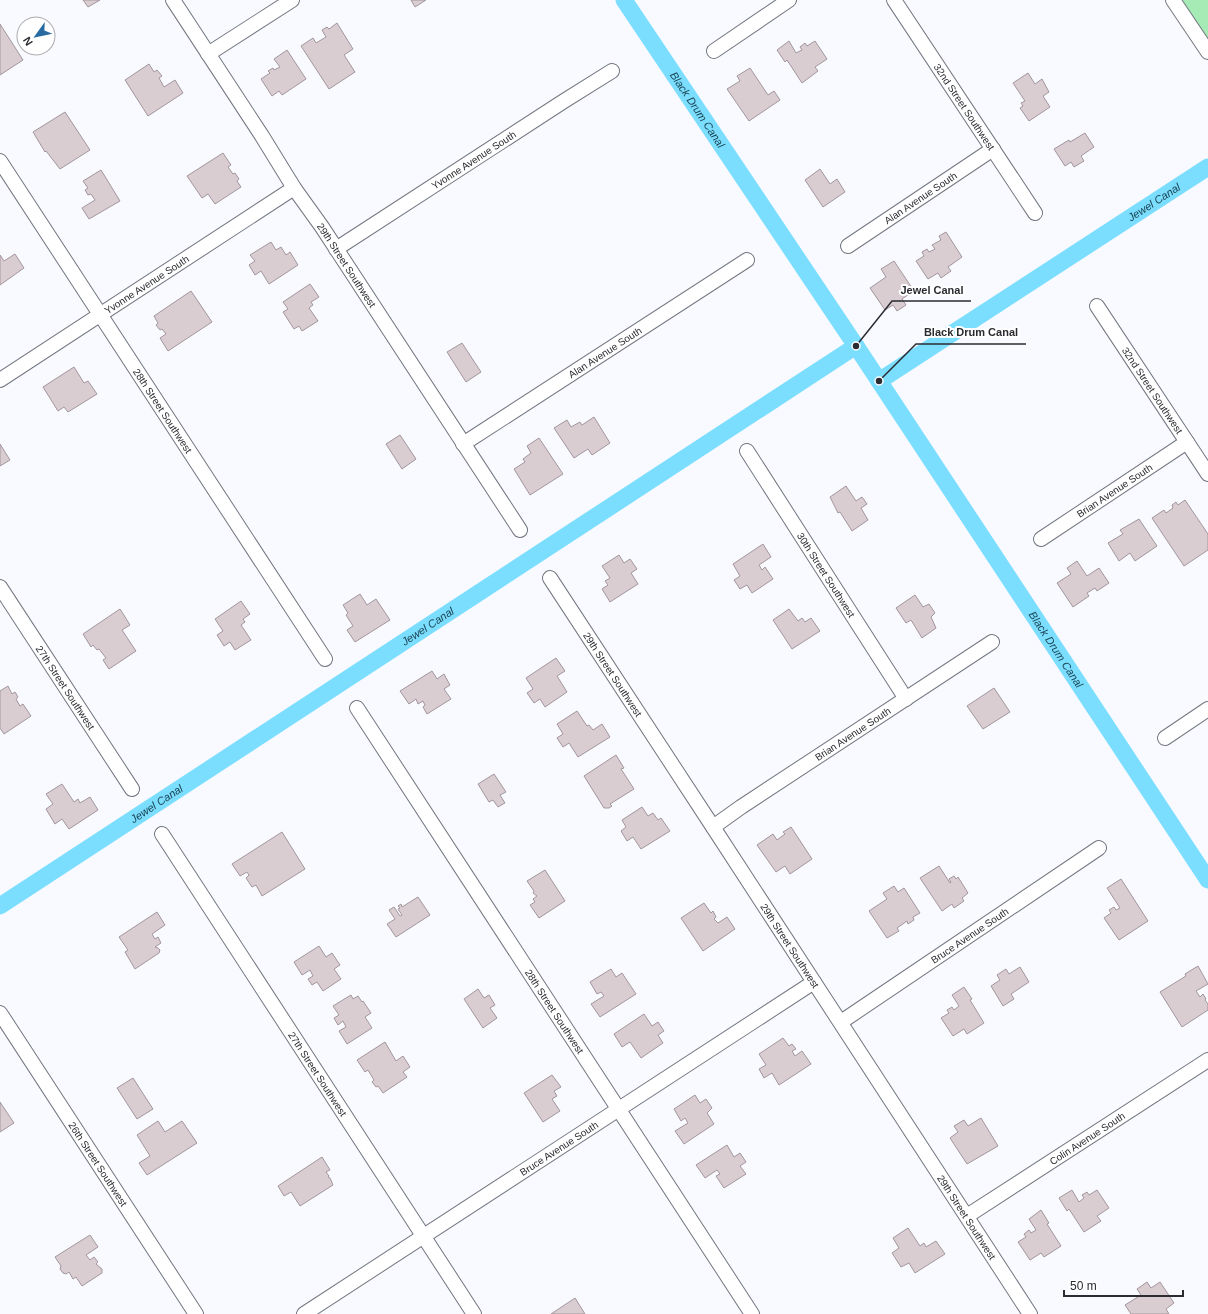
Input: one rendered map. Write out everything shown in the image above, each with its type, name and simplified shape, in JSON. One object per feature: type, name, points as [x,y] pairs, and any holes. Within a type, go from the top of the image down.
[{"type":"street","name":"29th Street Southwest","points":[[173,0],[262,136],[294,188],[336,249],[520,530]]},
{"type":"street","points":[[208,54],[292,0]]},
{"type":"street","points":[[714,51],[789,0]]},
{"type":"street","name":"32nd Street Southwest","points":[[894,0],[1035,213]]},
{"type":"street","points":[[1173,0],[1208,52]]},
{"type":"street","name":"Yvonne Avenue South","points":[[336,249],[612,71]]},
{"type":"street","name":"Alan Avenue South","points":[[848,246],[993,149]]},
{"type":"street","name":"28th Street Southwest","points":[[0,161],[325,660]]},
{"type":"street","name":"Yvonne Avenue South","points":[[0,380],[294,188]]},
{"type":"street","name":"Alan Avenue South","points":[[463,444],[747,260]]},
{"type":"street","name":"32nd Street Southwest","points":[[1097,306],[1208,474]]},
{"type":"street","name":"Brian Avenue South","points":[[1041,539],[1187,442]]},
{"type":"street","name":"30th Street Southwest","points":[[746,451],[906,699]]},
{"type":"street","name":"29th Street Southwest","points":[[550,578],[841,1022],[1030,1314]]},
{"type":"street","name":"27th Street Southwest","points":[[0,587],[132,789]]},
{"type":"street","name":"Brian Avenue South","points":[[713,826],[992,642]]},
{"type":"street","name":"28th Street Southwest","points":[[357,708],[752,1314]]},
{"type":"street","points":[[1165,738],[1208,709]]},
{"type":"street","name":"27th Street Southwest","points":[[162,834],[474,1314]]},
{"type":"street","name":"Bruce Avenue South","points":[[841,1022],[1098,848]]},
{"type":"street","name":"Bruce Avenue South","points":[[304,1314],[814,982]]},
{"type":"street","name":"26th Street Southwest","points":[[0,1013],[196,1314]]},
{"type":"street","name":"Colin Avenue South","points":[[967,1216],[1208,1060]]},
{"type":"green space","points":[[1178,0],[1208,0],[1208,47]]},
{"type":"building","points":[[83,0],[100,0],[88,7]]},
{"type":"building","points":[[411,0],[426,0],[415,7]]},
{"type":"building","points":[[337,23],[353,49],[344,55],[355,72],[329,89],[301,46],[313,38],[316,43],[326,37],[322,30],[327,27],[329,29]]},
{"type":"building","points":[[0,24],[16,49],[16,56],[20,56],[23,60],[0,75]]},
{"type":"building","points":[[789,41],[796,53],[802,50],[800,47],[805,43],[807,46],[815,41],[827,59],[815,67],[818,71],[802,83],[787,60],[785,62],[777,50]]},
{"type":"building","points":[[287,50],[306,79],[282,95],[279,91],[272,96],[261,79],[270,73],[268,71],[273,68],[274,70],[280,67],[274,59]]},
{"type":"building","points":[[149,64],[154,72],[157,70],[162,76],[159,78],[164,87],[175,80],[183,93],[148,116],[125,80]]},
{"type":"building","points":[[750,68],[768,95],[774,91],[780,100],[749,121],[727,89],[740,81],[737,76]]},
{"type":"building","points":[[1028,73],[1035,84],[1042,79],[1049,92],[1043,96],[1050,107],[1029,121],[1020,108],[1023,106],[1021,103],[1025,101],[1013,83]]},
{"type":"building","points":[[65,112],[90,150],[60,169],[46,151],[45,152],[33,132]]},
{"type":"building","points":[[1085,133],[1094,147],[1081,156],[1084,161],[1074,167],[1071,162],[1065,166],[1054,149]]},
{"type":"building","points":[[223,153],[231,165],[228,167],[239,179],[237,181],[241,187],[215,204],[208,194],[202,198],[187,176]]},
{"type":"building","points":[[820,169],[830,184],[837,179],[845,192],[823,207],[805,180]]},
{"type":"building","points":[[101,170],[120,201],[89,219],[82,208],[95,200],[91,194],[88,195],[85,190],[88,188],[83,181]]},
{"type":"building","points":[[946,232],[962,257],[948,267],[951,271],[941,278],[938,273],[928,279],[916,261],[924,256],[922,252],[927,249],[929,252],[935,249],[932,245],[941,240],[939,236]]},
{"type":"building","points":[[271,242],[276,250],[281,247],[286,255],[290,252],[298,265],[269,284],[261,271],[255,275],[249,265],[255,261],[250,255]]},
{"type":"building","points":[[15,254],[24,268],[0,285],[0,255],[4,261]]},
{"type":"building","points":[[894,261],[914,291],[902,299],[906,305],[897,311],[893,305],[885,310],[870,288],[886,277],[881,269]]},
{"type":"building","points":[[310,284],[319,297],[311,302],[313,305],[309,308],[318,321],[302,331],[299,326],[294,329],[283,312],[288,309],[283,302]]},
{"type":"building","points":[[191,291],[212,322],[168,351],[160,338],[166,334],[156,325],[158,323],[154,316]]},
{"type":"building","points":[[462,343],[481,372],[466,382],[447,352]]},
{"type":"building","points":[[74,367],[84,383],[88,381],[97,394],[68,412],[64,407],[58,411],[43,387]]},
{"type":"building","points":[[594,417],[610,443],[592,455],[588,449],[574,458],[554,428],[567,420],[571,427],[580,422],[582,425]]},
{"type":"building","points":[[400,435],[416,459],[402,469],[386,444]]},
{"type":"building","points":[[539,438],[563,474],[530,495],[514,469],[525,462],[523,459],[531,453],[527,446]]},
{"type":"building","points":[[0,444],[10,460],[0,466]]},
{"type":"building","points":[[846,486],[856,501],[862,497],[867,504],[861,508],[868,520],[852,531],[840,512],[838,513],[830,497]]},
{"type":"building","points":[[1185,500],[1208,534],[1208,550],[1184,566],[1152,518],[1164,510],[1166,513],[1173,508],[1172,505],[1176,502],[1178,505]]},
{"type":"building","points":[[1139,519],[1157,546],[1135,561],[1130,553],[1119,561],[1108,543],[1123,534],[1120,530]]},
{"type":"building","points":[[763,544],[771,557],[759,565],[762,570],[765,567],[773,579],[752,593],[747,585],[740,589],[734,580],[740,576],[733,564]]},
{"type":"building","points":[[619,555],[624,563],[630,559],[637,569],[631,573],[638,584],[610,602],[602,589],[608,585],[605,581],[610,578],[602,566]]},
{"type":"building","points":[[1077,561],[1087,576],[1099,568],[1109,583],[1097,591],[1095,588],[1087,593],[1089,596],[1073,607],[1057,583],[1071,574],[1067,568]]},
{"type":"building","points":[[360,594],[367,605],[376,599],[390,620],[355,642],[347,630],[353,626],[346,615],[348,613],[343,605]]},
{"type":"building","points":[[915,595],[923,607],[929,604],[935,613],[931,617],[936,628],[922,638],[911,620],[906,623],[896,608]]},
{"type":"building","points":[[241,601],[250,614],[243,619],[245,622],[241,625],[251,640],[235,650],[230,642],[224,646],[217,635],[223,631],[215,619]]},
{"type":"building","points":[[120,609],[130,625],[122,630],[136,651],[109,669],[103,660],[106,658],[99,649],[97,650],[93,645],[91,647],[83,634]]},
{"type":"building","points":[[789,609],[798,621],[802,618],[805,622],[811,618],[820,631],[792,649],[773,620]]},
{"type":"building","points":[[556,658],[565,671],[557,676],[567,692],[545,707],[540,699],[534,703],[527,693],[533,689],[526,678]]},
{"type":"building","points":[[432,671],[437,679],[444,674],[450,685],[444,689],[451,699],[427,714],[423,707],[425,705],[423,701],[418,704],[416,699],[409,704],[400,691]]},
{"type":"building","points":[[8,686],[12,694],[15,692],[18,697],[16,699],[20,706],[23,704],[31,716],[4,734],[0,728],[0,691]]},
{"type":"building","points":[[994,688],[1010,712],[983,729],[967,706]]},
{"type":"building","points":[[577,711],[587,726],[589,725],[593,730],[602,724],[610,737],[578,757],[569,743],[563,747],[557,738],[563,734],[557,724]]},
{"type":"building","points":[[616,755],[624,768],[621,769],[634,789],[610,804],[612,806],[609,808],[604,808],[584,776]]},
{"type":"building","points":[[494,774],[506,792],[500,795],[505,803],[498,807],[493,800],[489,802],[478,784]]},
{"type":"building","points":[[62,784],[74,802],[78,799],[80,803],[90,797],[98,810],[69,829],[62,819],[55,824],[46,809],[53,804],[46,794]]},
{"type":"building","points":[[642,807],[648,816],[653,813],[658,820],[661,818],[670,831],[641,849],[633,837],[627,841],[621,831],[626,827],[622,820]]},
{"type":"building","points":[[791,827],[812,859],[790,874],[785,866],[776,872],[757,845],[773,834],[777,840],[785,834],[783,832]]},
{"type":"building","points":[[282,832],[305,869],[262,896],[256,885],[252,887],[246,878],[249,875],[247,872],[240,876],[232,864]]},
{"type":"building","points":[[939,866],[950,883],[951,882],[949,879],[954,876],[956,879],[958,877],[968,893],[962,898],[964,901],[954,908],[952,904],[942,911],[920,878]]},
{"type":"building","points":[[545,870],[565,901],[539,918],[530,905],[535,902],[533,899],[537,896],[533,893],[534,891],[527,881]]},
{"type":"building","points":[[1121,879],[1148,921],[1119,940],[1104,918],[1111,913],[1109,910],[1114,907],[1116,910],[1120,908],[1107,888]]},
{"type":"building","points":[[894,886],[898,892],[904,888],[920,913],[913,917],[914,920],[908,924],[907,921],[897,928],[899,931],[887,938],[869,911],[887,899],[883,893]]},
{"type":"building","points":[[418,897],[430,915],[396,937],[387,924],[395,919],[389,910],[394,907],[400,916],[402,915],[398,909],[400,908],[398,906],[401,904],[402,907]]},
{"type":"building","points":[[704,903],[711,913],[713,911],[716,917],[714,919],[718,923],[727,917],[735,929],[703,951],[681,918]]},
{"type":"building","points":[[157,912],[165,925],[152,934],[155,939],[158,937],[161,943],[155,947],[160,950],[159,953],[135,969],[125,952],[128,950],[119,937]]},
{"type":"building","points":[[319,946],[326,957],[332,953],[340,965],[334,969],[341,979],[323,991],[317,982],[312,985],[308,979],[313,976],[310,970],[302,975],[294,962]]},
{"type":"building","points":[[1198,966],[1208,984],[1196,991],[1200,997],[1203,994],[1208,1004],[1208,1010],[1182,1027],[1160,992],[1186,976],[1185,974]]},
{"type":"building","points":[[1020,967],[1029,982],[1011,994],[1014,999],[1003,1006],[991,986],[1000,980],[997,975],[1006,969],[1009,974]]},
{"type":"building","points":[[611,969],[616,977],[622,973],[636,994],[600,1017],[591,1004],[604,996],[601,992],[597,994],[590,982]]},
{"type":"building","points":[[964,987],[984,1023],[967,1034],[964,1029],[953,1036],[941,1018],[949,1013],[947,1010],[952,1007],[954,1010],[959,1006],[952,995]]},
{"type":"building","points":[[478,989],[484,998],[489,995],[495,1005],[490,1008],[497,1018],[483,1028],[464,999]]},
{"type":"building","points":[[351,995],[353,999],[358,996],[371,1013],[365,1017],[372,1028],[347,1044],[339,1031],[346,1027],[343,1021],[338,1025],[334,1018],[339,1015],[333,1006]]},
{"type":"building","points":[[644,1014],[652,1026],[658,1022],[664,1031],[658,1035],[663,1043],[641,1058],[630,1042],[622,1047],[614,1034]]},
{"type":"building","points":[[783,1038],[789,1046],[792,1044],[796,1049],[792,1051],[795,1056],[802,1051],[811,1064],[779,1085],[772,1073],[764,1078],[759,1069],[766,1065],[759,1054]]},
{"type":"building","points":[[385,1042],[396,1061],[403,1056],[410,1067],[403,1072],[407,1077],[383,1093],[378,1086],[376,1087],[372,1082],[374,1080],[368,1070],[365,1072],[357,1060]]},
{"type":"building","points":[[552,1075],[561,1087],[554,1091],[557,1096],[552,1099],[560,1111],[543,1122],[524,1093]]},
{"type":"building","points":[[133,1078],[153,1109],[137,1119],[117,1088]]},
{"type":"building","points":[[695,1095],[700,1103],[706,1099],[712,1108],[707,1113],[714,1124],[684,1144],[675,1131],[688,1123],[685,1118],[681,1121],[674,1109]]},
{"type":"building","points":[[0,1102],[14,1123],[0,1132]]},
{"type":"building","points":[[981,1118],[998,1146],[967,1164],[950,1138],[958,1132],[954,1126],[964,1120],[968,1126]]},
{"type":"building","points":[[158,1121],[165,1132],[182,1121],[197,1143],[147,1175],[139,1163],[150,1156],[137,1135]]},
{"type":"building","points":[[727,1145],[734,1157],[740,1153],[746,1162],[740,1166],[746,1174],[724,1188],[716,1176],[720,1174],[717,1170],[705,1178],[696,1165]]},
{"type":"building","points":[[322,1157],[330,1170],[326,1172],[333,1185],[300,1206],[291,1192],[284,1196],[278,1186]]},
{"type":"building","points":[[1072,1190],[1079,1202],[1084,1198],[1082,1195],[1087,1192],[1089,1195],[1097,1190],[1109,1208],[1097,1216],[1101,1221],[1084,1232],[1069,1209],[1067,1211],[1059,1198]]},
{"type":"building","points":[[1041,1210],[1049,1223],[1047,1224],[1061,1246],[1044,1257],[1041,1253],[1030,1260],[1018,1242],[1026,1237],[1024,1234],[1029,1230],[1031,1233],[1036,1230],[1029,1219]]},
{"type":"building","points":[[908,1228],[920,1246],[924,1243],[926,1247],[936,1241],[945,1254],[915,1273],[909,1263],[901,1267],[892,1253],[899,1248],[893,1238]]},
{"type":"building","points":[[90,1235],[98,1247],[86,1255],[90,1260],[94,1257],[98,1262],[96,1264],[102,1269],[102,1273],[82,1286],[76,1277],[73,1279],[69,1272],[66,1274],[63,1273],[60,1269],[61,1266],[55,1257]]},
{"type":"building","points":[[1147,1282],[1151,1288],[1160,1282],[1174,1303],[1166,1309],[1169,1314],[1131,1314],[1125,1305],[1141,1295],[1137,1289]]},
{"type":"building","points":[[575,1298],[585,1314],[551,1314]]},
{"type":"waterway","name":"Black Drum Canal","points":[[624,0],[856,346],[1208,880]]},
{"type":"waterway","name":"Jewel Canal","points":[[879,381],[1208,167]]},
{"type":"waterway","name":"Jewel Canal","points":[[0,906],[856,346]]},
{"type":"place","name":"Jewel Canal","points":[[856,346]]},
{"type":"place","name":"Black Drum Canal","points":[[879,381]]}]
